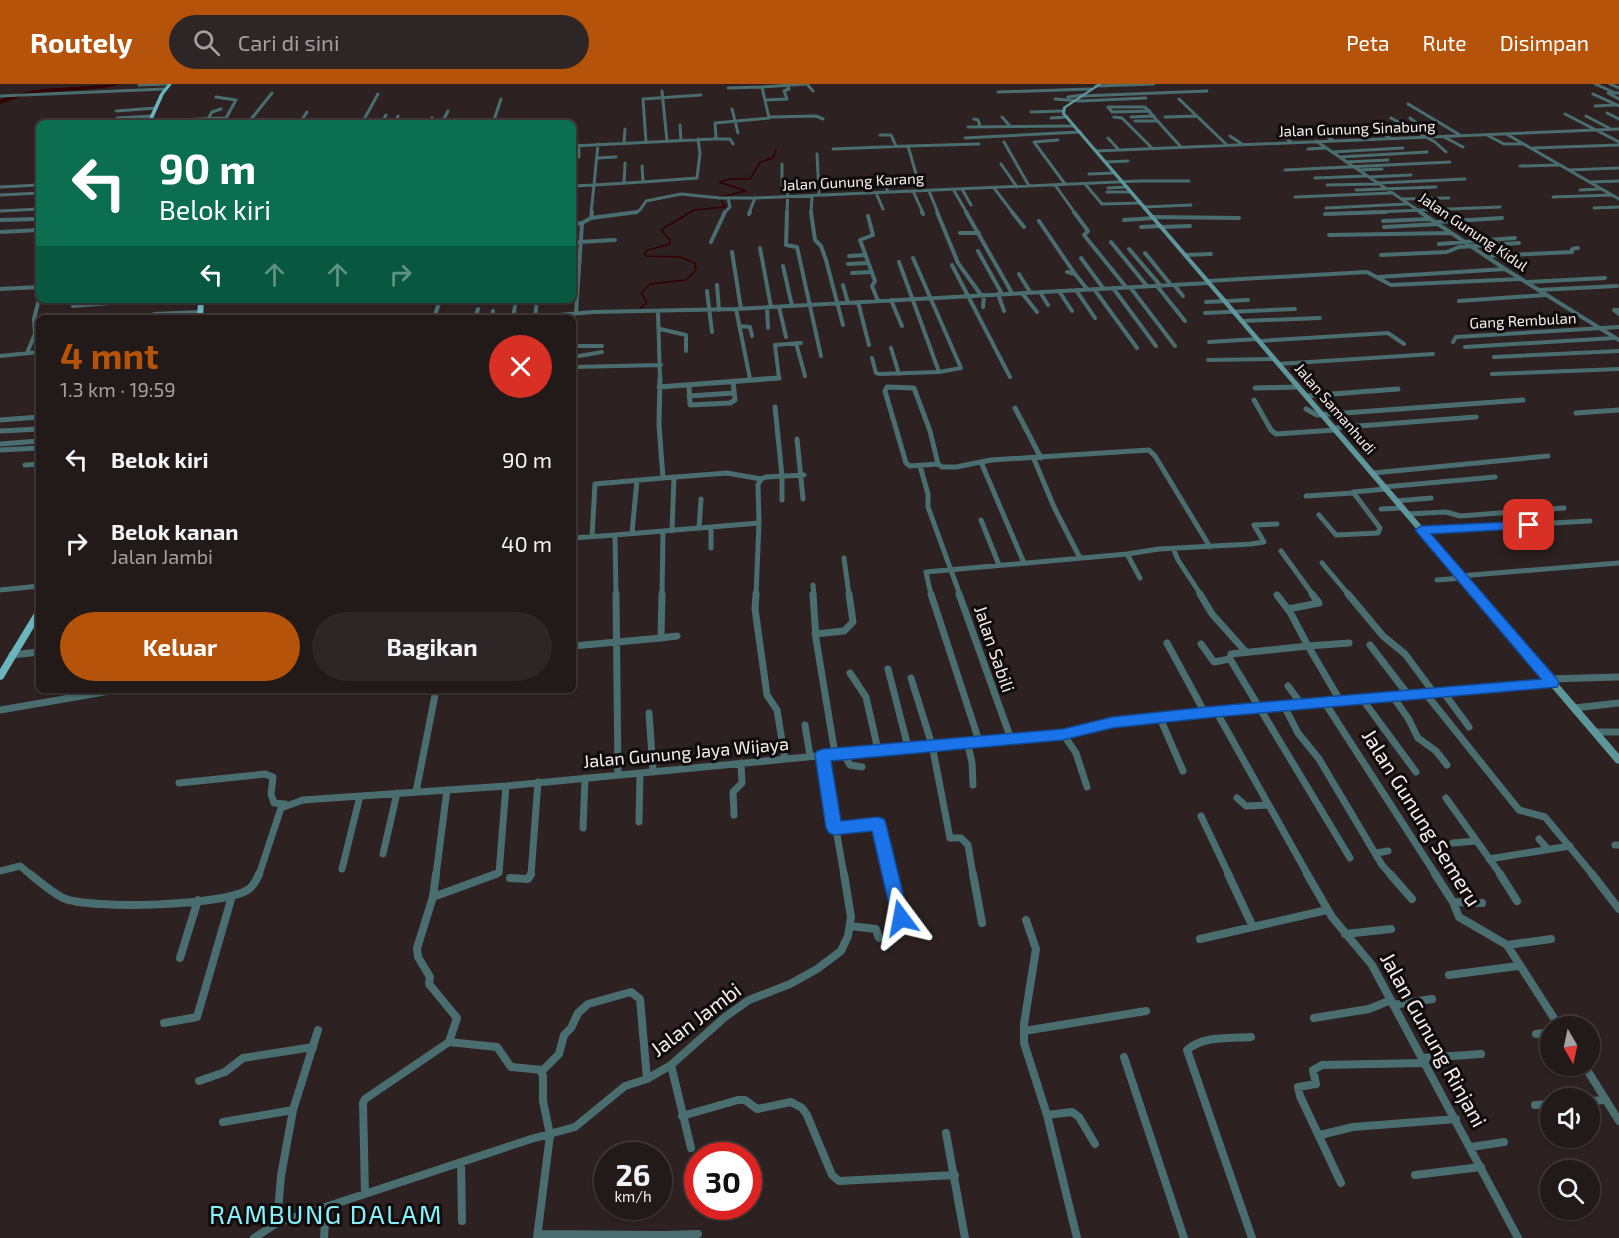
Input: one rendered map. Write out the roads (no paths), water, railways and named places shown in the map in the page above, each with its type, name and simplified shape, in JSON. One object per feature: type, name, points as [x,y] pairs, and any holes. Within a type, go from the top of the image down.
[{"type":"main road","points":[[150,120],[168,86]]},
{"type":"main road","points":[[0,677],[11,655],[36,617]]},
{"type":"street","points":[[728,88],[807,84],[813,92]]},
{"type":"street","points":[[998,92],[1154,84]]},
{"type":"street","points":[[1595,84],[1617,93]]},
{"type":"street","points":[[1610,84],[1619,88]]},
{"type":"street","points":[[140,85],[168,86]]},
{"type":"street","points":[[765,100],[787,99],[784,91],[789,89],[788,85]]},
{"type":"street","points":[[1,96],[168,86]]},
{"type":"street","points":[[762,87],[770,117]]},
{"type":"street","points":[[1031,112],[1062,111],[1095,87]]},
{"type":"street","points":[[1078,99],[1207,91]]},
{"type":"street","points":[[662,92],[667,141]]},
{"type":"street","points":[[250,120],[272,93]]},
{"type":"street","points":[[1617,93],[1608,93],[1619,99]]},
{"type":"street","points":[[364,120],[378,94]]},
{"type":"street","points":[[1593,94],[1618,106]]},
{"type":"street","points":[[646,142],[642,101],[646,98],[701,95]]},
{"type":"street","points":[[117,118],[150,120],[227,117],[236,100],[216,97]]},
{"type":"street","points":[[1051,102],[1101,97]]},
{"type":"street","points":[[1133,101],[1055,98],[1146,98]]},
{"type":"street","points":[[494,120],[501,99]]},
{"type":"street","points":[[1179,99],[1227,145]]},
{"type":"street","points":[[1592,100],[1605,100]]},
{"type":"street","points":[[1408,104],[1460,136]]},
{"type":"street","points":[[1594,105],[1618,106]]},
{"type":"street","points":[[1150,111],[1112,112],[1108,108],[1144,106],[1150,111],[1181,147]]},
{"type":"street","points":[[116,111],[156,108]]},
{"type":"street","points":[[208,119],[212,112],[221,109]]},
{"type":"street","points":[[732,109],[738,133]]},
{"type":"street","points":[[444,120],[448,111]]},
{"type":"street","name":"Jalan Samanhudi","points":[[1062,111],[1619,760]]},
{"type":"street","points":[[302,120],[307,112]]},
{"type":"street","points":[[1607,113],[1619,119]]},
{"type":"street","points":[[1565,114],[1619,144]]},
{"type":"street","points":[[384,120],[386,115]]},
{"type":"street","points":[[396,120],[398,116]]},
{"type":"street","points":[[713,138],[716,137],[714,124],[764,120],[770,117],[816,116],[823,119]]},
{"type":"street","points":[[1131,117],[1154,116]]},
{"type":"street","points":[[1165,117],[1197,116]]},
{"type":"street","points":[[1586,116],[1611,129]]},
{"type":"street","points":[[1002,117],[1010,126]]},
{"type":"street","points":[[1051,118],[1067,117]]},
{"type":"street","points":[[1114,117],[1122,118],[1153,148]]},
{"type":"street","points":[[1391,118],[1408,126],[1446,152]]},
{"type":"street","points":[[1408,126],[1420,126],[1410,118]]},
{"type":"street","points":[[974,119],[978,120],[980,126]]},
{"type":"street","points":[[1023,121],[1029,125]]},
{"type":"street","points":[[1135,122],[1158,121]]},
{"type":"street","points":[[680,125],[681,140]]},
{"type":"street","points":[[968,126],[1029,125],[1077,129]]},
{"type":"street","points":[[1372,127],[1390,138]]},
{"type":"street","points":[[624,143],[625,129]]},
{"type":"street","points":[[1057,129],[1077,129]]},
{"type":"street","points":[[965,138],[1077,129]]},
{"type":"street","name":"Jalan Gunung Sinabung","points":[[1096,151],[1619,129]]},
{"type":"street","points":[[1318,130],[1333,141]]},
{"type":"street","points":[[1281,134],[1291,142]]},
{"type":"street","points":[[1486,134],[1505,145],[1524,144]]},
{"type":"street","points":[[1506,134],[1619,199]]},
{"type":"street","points":[[880,135],[891,135],[896,146]]},
{"type":"street","points":[[1230,136],[1243,144]]},
{"type":"street","points":[[1443,136],[1463,147]]},
{"type":"street","points":[[576,146],[713,138],[730,139],[733,144]]},
{"type":"street","points":[[1108,138],[1119,150]]},
{"type":"street","points":[[576,186],[697,178],[700,153],[698,139]]},
{"type":"street","points":[[1058,140],[1034,142],[1065,184]]},
{"type":"street","name":"Jalan Gunung Kidul","points":[[1316,141],[1470,246],[1617,339]]},
{"type":"street","points":[[1004,142],[1037,192]]},
{"type":"street","points":[[618,143],[618,149]]},
{"type":"street","points":[[576,224],[582,224],[591,218],[598,144]]},
{"type":"street","points":[[833,149],[979,144]]},
{"type":"street","points":[[1532,148],[1619,144]]},
{"type":"street","points":[[579,145],[579,157]]},
{"type":"street","points":[[1134,145],[1139,149]]},
{"type":"street","points":[[908,146],[921,191]]},
{"type":"street","points":[[1308,149],[1325,148]]},
{"type":"street","points":[[1331,152],[1403,148]]},
{"type":"street","points":[[1339,157],[1427,152]]},
{"type":"street","points":[[817,154],[819,195]]},
{"type":"street","points":[[597,158],[616,157]]},
{"type":"street","points":[[1346,162],[1388,160]]},
{"type":"street","points":[[1106,162],[1128,161]]},
{"type":"street","points":[[1285,170],[1448,162],[1451,165],[1358,170]]},
{"type":"street","points":[[1555,162],[1522,165],[1560,165]]},
{"type":"street","points":[[624,183],[625,163]]},
{"type":"street","points":[[782,164],[782,185],[788,189],[786,245],[797,247],[821,356]]},
{"type":"street","points":[[1001,164],[1017,186]]},
{"type":"street","points":[[642,166],[643,182]]},
{"type":"street","points":[[1569,170],[1619,168]]},
{"type":"street","points":[[1089,174],[1115,173]]},
{"type":"street","points":[[1315,178],[1411,175]]},
{"type":"street","points":[[1108,190],[1143,178]]},
{"type":"street","points":[[1327,185],[1465,179]]},
{"type":"street","points":[[883,180],[888,192]]},
{"type":"street","points":[[1125,185],[1189,181]]},
{"type":"street","points":[[1589,182],[1619,181]]},
{"type":"street","name":"Jalan Gunung Karang","points":[[591,218],[635,213],[646,201],[664,196],[691,194],[717,198],[770,198],[1065,184],[1125,185]]},
{"type":"street","points":[[1085,184],[1102,204],[1191,205]]},
{"type":"street","points":[[0,187],[36,185]]},
{"type":"street","points":[[1055,185],[1088,231],[1084,235],[1175,346]]},
{"type":"street","points":[[1356,190],[1436,187]]},
{"type":"street","points":[[994,188],[1024,227]]},
{"type":"street","points":[[953,189],[1012,293]]},
{"type":"street","points":[[962,189],[972,205]]},
{"type":"street","points":[[1580,190],[1601,189]]},
{"type":"street","points":[[929,190],[958,262],[983,295],[983,307]]},
{"type":"street","points":[[913,191],[923,214]]},
{"type":"street","points":[[0,195],[36,193]]},
{"type":"street","points":[[876,193],[883,209]]},
{"type":"street","points":[[1295,197],[1393,193]]},
{"type":"street","points":[[1553,196],[1612,195]]},
{"type":"street","points":[[812,196],[810,206],[815,240],[822,248],[843,325]]},
{"type":"street","points":[[711,242],[724,212],[730,207],[728,198]]},
{"type":"street","points":[[749,214],[755,198]]},
{"type":"street","points":[[768,203],[770,198]]},
{"type":"street","points":[[1401,199],[1449,198]]},
{"type":"street","points":[[1326,208],[1408,204]]},
{"type":"street","points":[[1325,214],[1500,207]]},
{"type":"street","points":[[1594,208],[1619,207]]},
{"type":"street","points":[[0,211],[36,209]]},
{"type":"street","points":[[867,216],[873,235],[860,240],[875,281],[872,286],[878,301]]},
{"type":"street","points":[[1124,220],[1196,216],[1205,219],[1239,218]]},
{"type":"street","points":[[1384,227],[1502,218]]},
{"type":"street","points":[[0,220],[36,219]]},
{"type":"street","points":[[1383,221],[1431,219]]},
{"type":"street","points":[[1039,221],[1087,289]]},
{"type":"street","points":[[576,261],[582,224]]},
{"type":"street","points":[[1141,226],[1190,226]]},
{"type":"street","points":[[0,232],[36,230]]},
{"type":"street","points":[[960,232],[979,233]]},
{"type":"street","points":[[1329,236],[1451,233]]},
{"type":"street","points":[[1439,244],[1515,238]]},
{"type":"street","points":[[579,242],[615,240]]},
{"type":"street","points":[[1111,242],[1147,286]]},
{"type":"street","points":[[1381,255],[1447,252],[1459,247],[1519,243]]},
{"type":"street","points":[[760,248],[769,307],[768,328]]},
{"type":"street","points":[[1486,256],[1569,252],[1578,248]]},
{"type":"street","points":[[1129,249],[1185,321]]},
{"type":"street","points":[[978,251],[1000,294],[1004,311]]},
{"type":"street","points":[[732,252],[739,326],[750,380]]},
{"type":"street","points":[[1144,253],[1183,297]]},
{"type":"street","points":[[1185,255],[1211,254]]},
{"type":"street","points":[[849,256],[865,255]]},
{"type":"street","points":[[872,358],[876,373],[939,372],[962,368],[913,258]]},
{"type":"street","points":[[1081,258],[1103,288]]},
{"type":"street","points":[[899,262],[939,372]]},
{"type":"street","points":[[848,264],[868,263]]},
{"type":"street","points":[[952,265],[1010,377]]},
{"type":"street","points":[[783,266],[792,306]]},
{"type":"street","points":[[1378,276],[1505,269]]},
{"type":"street","points":[[852,273],[872,272]]},
{"type":"street","points":[[1067,272],[1075,274]]},
{"type":"street","points":[[562,315],[779,307],[1367,272],[1393,285],[1521,279]]},
{"type":"street","points":[[1019,274],[1030,292]]},
{"type":"street","points":[[1526,282],[1605,278]]},
{"type":"street","points":[[717,285],[719,310]]},
{"type":"street","points":[[843,285],[848,303]]},
{"type":"street","points":[[1538,290],[1617,286]]},
{"type":"street","points":[[0,289],[36,287]]},
{"type":"street","points":[[1113,288],[1156,346]]},
{"type":"street","points":[[1094,289],[1137,348]]},
{"type":"street","points":[[1076,290],[1095,318]]},
{"type":"street","points":[[707,291],[712,332]]},
{"type":"street","points":[[1059,291],[1072,311]]},
{"type":"street","points":[[1040,292],[1048,305]]},
{"type":"street","points":[[1022,293],[1037,312]]},
{"type":"street","points":[[1459,301],[1545,295]]},
{"type":"street","points":[[891,300],[902,326]]},
{"type":"street","points":[[1206,302],[1248,300]]},
{"type":"street","points":[[858,302],[869,345]]},
{"type":"street","points":[[36,328],[34,319],[38,303]]},
{"type":"street","points":[[73,306],[111,303]]},
{"type":"street","points":[[576,303],[576,313]]},
{"type":"street","points":[[779,307],[786,337]]},
{"type":"street","points":[[476,315],[478,309]]},
{"type":"street","points":[[1205,313],[1295,309]]},
{"type":"street","points":[[492,315],[493,311]]},
{"type":"street","points":[[658,312],[661,365],[659,425],[663,478]]},
{"type":"street","points":[[154,314],[201,315]]},
{"type":"street","points":[[1242,321],[1320,318]]},
{"type":"street","points":[[739,326],[750,327],[752,336]]},
{"type":"street","points":[[1599,328],[1619,327]]},
{"type":"street","name":"Gang Rembulan","points":[[1454,342],[1456,337],[1599,328]]},
{"type":"street","points":[[660,329],[686,335],[686,351]]},
{"type":"street","points":[[1209,342],[1389,333],[1404,344]]},
{"type":"street","points":[[27,353],[36,335]]},
{"type":"street","points":[[1465,346],[1617,339]]},
{"type":"street","points":[[659,387],[779,378],[775,345],[799,343],[805,376]]},
{"type":"street","points":[[576,346],[602,346]]},
{"type":"street","points":[[891,348],[898,386]]},
{"type":"street","points":[[576,357],[584,356],[587,351],[602,352]]},
{"type":"street","points":[[1494,357],[1619,351]]},
{"type":"street","points":[[0,356],[36,352]]},
{"type":"street","points":[[1208,360],[1276,361],[1433,354]]},
{"type":"street","points":[[576,367],[661,365]]},
{"type":"street","points":[[1492,374],[1619,369]]},
{"type":"street","points":[[686,377],[690,405],[730,403],[735,400],[732,381]]},
{"type":"street","points":[[938,464],[930,431],[915,388],[887,387],[885,391],[906,463],[910,466],[938,464],[942,467],[956,467],[981,462],[1149,450],[1155,456],[1210,547]]},
{"type":"street","points":[[1255,388],[1298,387]]},
{"type":"street","points":[[1306,396],[1398,389]]},
{"type":"street","points":[[690,396],[734,393]]},
{"type":"street","points":[[1254,400],[1271,430],[1276,434],[1476,417]]},
{"type":"street","points":[[1306,409],[1315,415],[1322,415],[1523,400]]},
{"type":"street","points":[[775,407],[782,476],[782,500]]},
{"type":"street","points":[[1015,408],[1041,458]]},
{"type":"street","points":[[1576,413],[1619,410]]},
{"type":"street","points":[[0,420],[36,417]]},
{"type":"street","points":[[0,431],[36,429]]},
{"type":"street","points":[[797,439],[803,475],[803,499]]},
{"type":"street","points":[[0,444],[36,441]]},
{"type":"street","points":[[0,450],[36,448]]},
{"type":"street","points":[[1372,473],[1548,456]]},
{"type":"street","points":[[1034,459],[1050,499],[1080,558]]},
{"type":"street","points":[[981,462],[1024,563]]},
{"type":"street","points":[[25,465],[36,464]]},
{"type":"street","name":"Jalan Sabili","points":[[920,466],[932,523],[1011,739]]},
{"type":"street","points":[[592,537],[595,484],[728,473],[761,479],[803,475]]},
{"type":"street","points":[[672,531],[674,477]]},
{"type":"street","points":[[1306,496],[1495,477]]},
{"type":"street","points":[[761,479],[758,485],[759,523],[755,609],[767,695],[777,710],[785,759]]},
{"type":"street","points":[[632,534],[637,480]]},
{"type":"street","points":[[1319,515],[1336,535],[1380,532],[1353,492]]},
{"type":"street","points":[[1396,501],[1431,498]]},
{"type":"street","points":[[699,529],[701,499]]},
{"type":"street","points":[[1382,509],[1402,508]]},
{"type":"street","points":[[1408,514],[1446,512],[1460,516],[1564,508]]},
{"type":"street","points":[[981,520],[999,565]]},
{"type":"street","points":[[1421,530],[1590,521]]},
{"type":"street","points":[[576,538],[759,523]]},
{"type":"street","points":[[979,741],[925,575],[927,571],[1173,548],[1264,542],[1254,525],[1277,524]]},
{"type":"street","points":[[711,528],[711,548]]},
{"type":"street","points":[[661,638],[663,531]]},
{"type":"street","points":[[615,535],[618,775]]},
{"type":"street","points":[[1173,548],[1212,615],[1246,652]]},
{"type":"street","points":[[1281,551],[1319,603],[1288,609]]},
{"type":"street","points":[[1127,554],[1140,578]]},
{"type":"street","points":[[815,634],[844,631],[853,622],[844,558]]},
{"type":"street","points":[[1322,563],[1383,636],[1405,654],[1434,693]]},
{"type":"street","points":[[1437,580],[1619,563]]},
{"type":"street","points":[[813,585],[815,634],[835,754]]},
{"type":"street","points":[[0,590],[36,586]]},
{"type":"street","points":[[1277,595],[1288,609],[1341,702]]},
{"type":"street","points":[[576,646],[677,636]]},
{"type":"street","points":[[1167,643],[1205,713]]},
{"type":"street","points":[[1230,658],[1232,654],[1246,652],[1349,643]]},
{"type":"street","points":[[1201,644],[1212,661],[1230,658]]},
{"type":"street","points":[[1370,645],[1409,696]]},
{"type":"street","points":[[11,655],[36,652]]},
{"type":"street","points":[[1230,658],[1350,858]]},
{"type":"street","points":[[888,669],[908,747]]},
{"type":"street","points":[[850,673],[866,697],[878,750]]},
{"type":"street","name":"Jalan Gunung Jaya Wijaya","points":[[285,804],[303,800],[506,786],[1063,734],[1112,723],[1216,711],[1619,677]]},
{"type":"street","points":[[911,678],[932,745],[950,838],[961,838],[968,845],[982,923]]},
{"type":"street","points":[[1288,686],[1302,705]]},
{"type":"street","points":[[0,710],[99,693]]},
{"type":"street","points":[[416,792],[435,693]]},
{"type":"street","points":[[1444,693],[1469,727]]},
{"type":"street","points":[[1425,694],[1519,810],[1528,814],[1542,815],[1570,846],[1619,909]]},
{"type":"street","points":[[1393,697],[1408,718],[1418,738],[1436,751],[1447,765]]},
{"type":"street","points":[[1363,700],[1416,772]]},
{"type":"street","name":"Jalan Gunung Semeru","points":[[1325,703],[1453,902],[1460,917],[1506,945]]},
{"type":"street","points":[[1574,708],[1619,703]]},
{"type":"street","points":[[1284,706],[1298,733],[1319,759],[1388,873],[1412,898]]},
{"type":"street","name":"Jalan Gunung Rinjani","points":[[1216,711],[1268,805],[1277,814],[1327,910],[1372,965],[1471,1146],[1518,1238]]},
{"type":"street","points":[[649,713],[653,771]]},
{"type":"street","points":[[1160,718],[1183,771]]},
{"type":"street","points":[[805,725],[810,756]]},
{"type":"street","points":[[1595,732],[1619,732]]},
{"type":"street","points":[[1063,734],[1076,753],[1087,787]]},
{"type":"street","points":[[967,742],[972,762],[973,785]]},
{"type":"street","points":[[843,753],[850,765],[862,767]]},
{"type":"street","name":"Jalan Jambi","points":[[254,1238],[277,1223],[575,1126],[595,1113],[618,1090],[647,1079],[671,1065],[742,1005],[806,976],[841,951],[848,936],[851,917],[823,755]]},
{"type":"street","points":[[734,815],[733,792],[742,783],[741,763]]},
{"type":"street","points":[[639,822],[640,773]]},
{"type":"street","points":[[179,783],[265,774],[273,777],[271,794],[274,802],[285,804]]},
{"type":"street","points":[[583,828],[585,778]]},
{"type":"street","points":[[510,878],[528,879],[531,874],[538,783]]},
{"type":"street","points":[[434,897],[499,873],[506,786]]},
{"type":"street","points":[[365,1194],[363,1103],[365,1099],[449,1042],[457,1017],[429,984],[428,973],[418,957],[417,948],[434,897],[447,790]]},
{"type":"street","points":[[383,854],[397,793]]},
{"type":"street","points":[[342,869],[360,796]]},
{"type":"street","points":[[1237,798],[1246,806],[1268,805]]},
{"type":"street","points":[[1446,798],[1517,901]]},
{"type":"street","points":[[0,871],[20,866],[43,885],[64,898],[90,904],[137,906],[232,896],[249,889],[257,880],[281,808],[285,804]]},
{"type":"street","points":[[1201,816],[1253,927]]},
{"type":"street","points":[[834,828],[878,824],[901,918]]},
{"type":"street","points":[[1539,839],[1547,848]]},
{"type":"street","points":[[1453,843],[1476,841]]},
{"type":"street","points":[[1489,859],[1524,856],[1547,848],[1570,846]]},
{"type":"street","points":[[1376,852],[1388,851]]},
{"type":"street","points":[[164,1023],[197,1017],[232,896]]},
{"type":"street","points":[[180,958],[198,900]]},
{"type":"street","points":[[1453,902],[1482,903]]},
{"type":"street","points":[[1200,939],[1299,914],[1327,910]]},
{"type":"street","points":[[1026,920],[1036,949],[1024,1043],[1047,1115],[1077,1238]]},
{"type":"street","points":[[850,926],[876,929],[879,938]]},
{"type":"street","points":[[1345,934],[1391,929]]},
{"type":"street","points":[[1551,939],[1506,945],[1552,1016]]},
{"type":"street","points":[[1449,975],[1518,966]]},
{"type":"street","points":[[449,1042],[497,1047],[501,1050],[507,1064],[516,1069],[540,1070],[559,1054],[564,1035],[571,1028],[578,1013],[588,1004],[631,992],[640,999],[647,1079]]},
{"type":"street","points":[[1314,1018],[1392,1003],[1432,999]]},
{"type":"street","points":[[1024,1031],[1146,1011]]},
{"type":"street","points":[[277,1223],[281,1176],[293,1110],[318,1030]]},
{"type":"street","points":[[1536,1034],[1540,1033]]},
{"type":"street","points":[[1251,1037],[1207,1039],[1190,1046],[1187,1050],[1252,1238]]},
{"type":"street","points":[[199,1081],[225,1072],[243,1058],[313,1047]]},
{"type":"street","points":[[1341,1183],[1298,1088],[1316,1084],[1313,1071],[1316,1067],[1480,1054]]},
{"type":"street","points":[[1124,1057],[1185,1238]]},
{"type":"street","points":[[671,1065],[689,1142]]},
{"type":"street","points":[[540,1070],[543,1077],[543,1101],[550,1135],[537,1236],[698,1234]]},
{"type":"street","points":[[1591,1076],[1619,1121]]},
{"type":"street","points":[[682,1116],[738,1100],[746,1100],[757,1109],[790,1101],[802,1106],[825,1154],[832,1175],[839,1181],[955,1174]]},
{"type":"street","points":[[1600,1100],[1606,1100]]},
{"type":"street","points":[[1535,1105],[1540,1105]]},
{"type":"street","points":[[223,1122],[293,1110]]},
{"type":"street","points":[[1047,1115],[1072,1112],[1084,1123],[1095,1144]]},
{"type":"street","points":[[1320,1135],[1353,1127],[1456,1119]]},
{"type":"street","points":[[946,1133],[965,1238]]},
{"type":"street","points":[[1471,1146],[1504,1142]]},
{"type":"street","points":[[461,1163],[462,1221]]},
{"type":"street","points":[[1414,1175],[1481,1167]]},
{"type":"street","points":[[324,1238],[326,1208]]},
{"type":"waterway","points":[[0,102],[28,93],[118,84]]},
{"type":"waterway","points":[[640,309],[647,302],[641,293],[650,284],[686,280],[696,270],[695,263],[680,257],[646,256],[644,254],[648,250],[670,244],[670,240],[661,230],[694,210],[725,207],[720,197],[746,191],[719,182],[730,179],[750,179],[760,162],[773,158],[776,150]]},
{"type":"district","name":"RAMBUNG DALAM","points":[[326,1215]]}]
